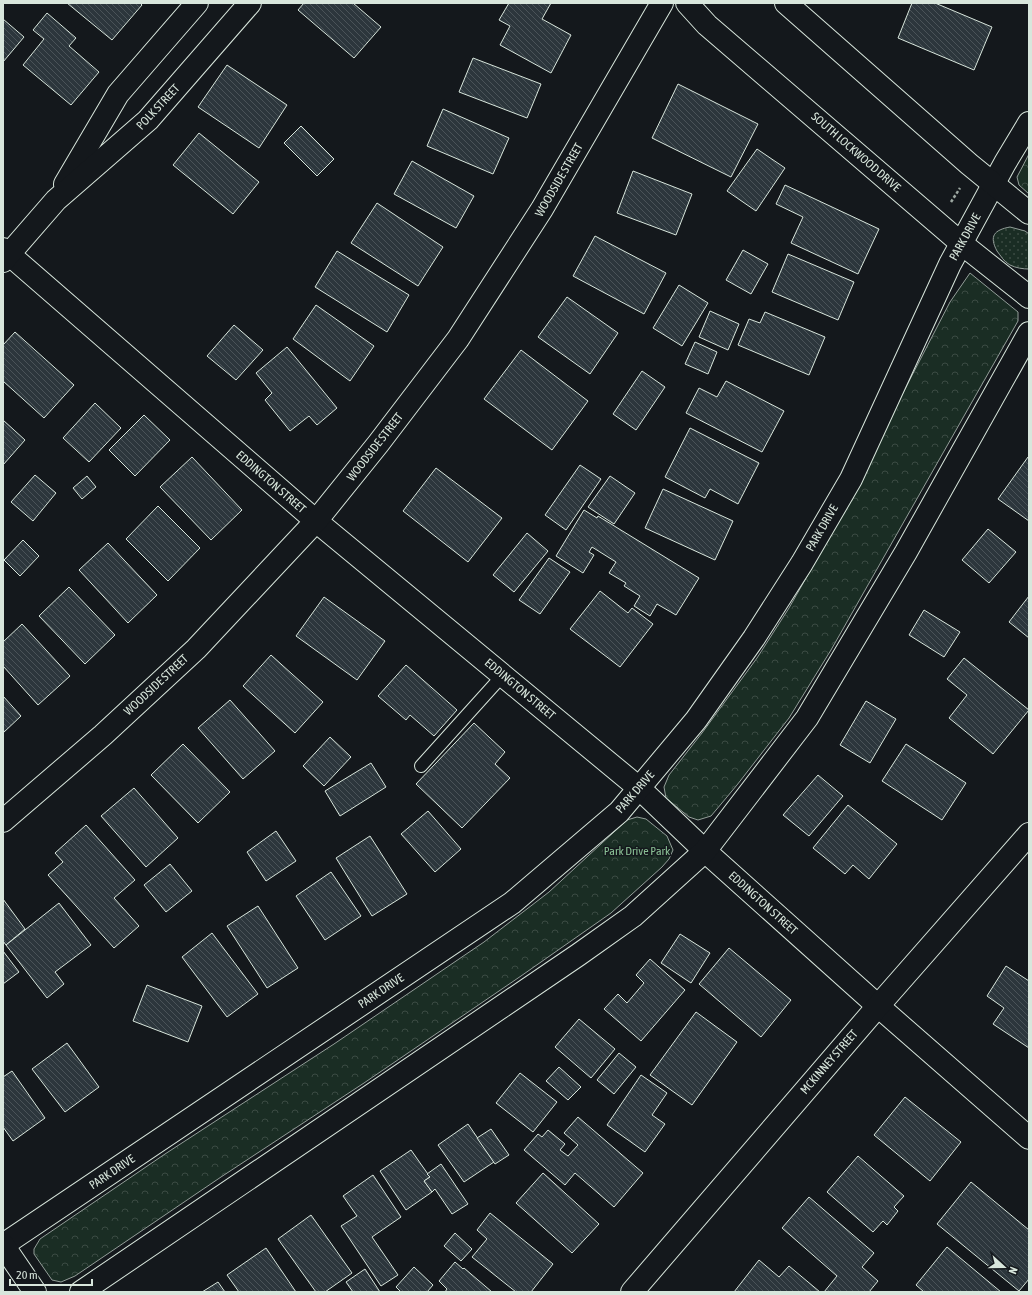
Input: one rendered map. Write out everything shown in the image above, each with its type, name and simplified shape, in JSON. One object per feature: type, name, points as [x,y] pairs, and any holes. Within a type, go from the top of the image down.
[{"type":"street","name":"POLK STREET","points":[[56,200],[118,94],[197,3]]},
{"type":"street","name":"POLK STREET","points":[[5,255],[56,200],[148,120],[250,3]]},
{"type":"street","name":"WOODSIDE STREET","points":[[3,821],[103,735],[196,648],[316,521],[378,444],[458,339],[542,209],[662,3]]},
{"type":"street","name":"SOUTH LOCKWOOD DRIVE","points":[[686,3],[707,25],[962,244],[1029,297]]},
{"type":"street","points":[[786,3],[969,164],[1029,213]]},
{"type":"street","name":"PARK DRIVE","points":[[3,1245],[512,903],[619,812],[696,720],[754,638],[802,563],[851,479],[950,264],[1004,163],[1029,123]]},
{"type":"street","name":"EDDINGTON STREET","points":[[5,255],[316,521],[639,788],[705,851],[878,1006],[1029,1138]]},
{"type":"street","points":[[80,1292],[578,955],[633,916],[705,851],[807,718],[906,552],[1029,333]]},
{"type":"street","name":"MCKINNEY STREET","points":[[632,1292],[878,1006],[1029,834]]},
{"type":"street","points":[[3,1245],[35,1292]]},
{"type":"lane","points":[[421,766],[502,675]]},
{"type":"path","points":[[950,204],[962,185]]},
{"type":"green space","points":[[1029,154],[1029,194],[1019,185],[1017,177]]},
{"type":"green space","points":[[1010,227],[1025,231],[1029,234],[1029,269],[1017,268],[1008,264],[997,251],[993,241],[994,234],[1000,230]]},
{"type":"green space","name":"Park Drive Park","points":[[970,273],[1018,312],[1018,321],[831,650],[789,718],[711,816],[698,820],[689,817],[666,798],[664,787],[669,775],[757,658],[789,608],[818,557],[950,302]]},
{"type":"green space","name":"Park Drive Park","points":[[637,817],[646,819],[667,836],[673,850],[669,859],[662,867],[611,913],[364,1083],[221,1177],[75,1276],[61,1282],[52,1280],[34,1254],[34,1249],[40,1239],[165,1154],[334,1044],[484,942],[549,892],[627,820]]},
{"type":"building","points":[[67,3],[140,3],[142,5],[112,40]]},
{"type":"building","points":[[304,3],[353,3],[381,27],[354,58],[298,10]]},
{"type":"building","points":[[509,3],[551,3],[542,19],[571,35],[551,73],[500,45],[510,26],[499,20]]},
{"type":"building","points":[[912,3],[935,3],[992,27],[974,70],[898,38]]},
{"type":"building","points":[[47,13],[76,38],[69,46],[99,72],[71,105],[23,65],[44,39],[33,30]]},
{"type":"building","points":[[3,19],[24,37],[3,62]]},
{"type":"building","points":[[473,58],[541,84],[527,118],[459,92]]},
{"type":"building","points":[[227,65],[287,105],[259,148],[198,107]]},
{"type":"building","points":[[678,84],[758,124],[731,177],[652,138]]},
{"type":"building","points":[[443,109],[509,138],[493,174],[427,146]]},
{"type":"building","points":[[301,126],[334,159],[317,176],[284,143]]},
{"type":"building","points":[[199,133],[259,182],[233,214],[173,165]]},
{"type":"building","points":[[757,149],[785,168],[756,211],[727,191]]},
{"type":"building","points":[[412,161],[474,196],[456,228],[394,194]]},
{"type":"building","points":[[633,171],[692,194],[676,235],[617,213]]},
{"type":"building","points":[[785,185],[879,229],[858,274],[791,243],[803,217],[776,204]]},
{"type":"building","points":[[377,203],[443,247],[418,286],[351,243]]},
{"type":"building","points":[[595,236],[666,273],[644,314],[573,276]]},
{"type":"building","points":[[743,250],[768,264],[751,294],[726,280]]},
{"type":"building","points":[[337,251],[409,295],[387,332],[315,287]]},
{"type":"building","points":[[788,254],[854,282],[838,320],[772,292]]},
{"type":"building","points":[[679,285],[708,303],[682,346],[653,328]]},
{"type":"building","points":[[567,297],[618,333],[590,374],[538,337]]},
{"type":"building","points":[[316,305],[374,346],[350,381],[293,339]]},
{"type":"building","points":[[710,311],[739,324],[728,350],[699,337]]},
{"type":"building","points":[[765,312],[825,337],[809,375],[738,345],[749,319],[760,323]]},
{"type":"building","points":[[234,325],[263,350],[236,380],[207,356]]},
{"type":"building","points":[[15,332],[74,385],[44,418],[3,381],[3,345]]},
{"type":"building","points":[[695,342],[717,352],[708,374],[685,364]]},
{"type":"building","points":[[287,347],[337,408],[317,425],[309,416],[290,431],[265,400],[272,393],[256,373]]},
{"type":"building","points":[[521,350],[588,401],[552,450],[484,399]]},
{"type":"building","points":[[642,371],[665,387],[636,430],[613,414]]},
{"type":"building","points":[[726,381],[784,411],[762,452],[686,413],[699,388],[717,397]]},
{"type":"building","points":[[95,403],[121,428],[89,462],[63,438]]},
{"type":"building","points":[[144,415],[170,440],[135,476],[109,450]]},
{"type":"building","points":[[3,420],[25,440],[3,465]]},
{"type":"building","points":[[690,428],[759,463],[738,504],[710,489],[705,498],[665,477]]},
{"type":"building","points":[[192,457],[242,510],[211,540],[160,487]]},
{"type":"building","points":[[1028,457],[1029,458],[1029,521],[998,499]]},
{"type":"building","points":[[580,465],[601,479],[566,530],[545,515]]},
{"type":"building","points":[[436,468],[502,518],[468,562],[403,511]]},
{"type":"building","points":[[35,475],[56,493],[33,521],[11,502]]},
{"type":"building","points":[[87,476],[96,487],[82,499],[73,488]]},
{"type":"building","points":[[610,476],[635,493],[614,524],[588,507]]},
{"type":"building","points":[[663,489],[733,521],[715,560],[645,528]]},
{"type":"building","points":[[158,506],[200,548],[168,581],[126,539]]},
{"type":"building","points":[[584,510],[597,518],[598,516],[699,578],[676,615],[657,604],[650,616],[634,606],[640,596],[624,586],[626,583],[609,573],[616,562],[592,547],[589,552],[594,555],[583,573],[556,556]]},
{"type":"building","points":[[988,529],[1016,552],[989,583],[962,560]]},
{"type":"building","points":[[527,533],[548,551],[514,592],[493,575]]},
{"type":"building","points":[[23,540],[39,556],[20,576],[4,560]]},
{"type":"building","points":[[108,543],[157,595],[128,623],[79,570]]},
{"type":"building","points":[[549,558],[570,572],[540,614],[519,600]]},
{"type":"building","points":[[69,587],[115,635],[85,664],[39,616]]},
{"type":"building","points":[[600,591],[628,613],[632,608],[653,624],[620,667],[570,629]]},
{"type":"building","points":[[1029,596],[1029,638],[1009,622]]},
{"type":"building","points":[[324,597],[385,641],[357,680],[296,636]]},
{"type":"building","points":[[924,610],[960,632],[944,657],[909,635]]},
{"type":"building","points":[[22,624],[70,676],[38,705],[3,666],[3,642]]},
{"type":"building","points":[[271,655],[323,702],[295,733],[243,686]]},
{"type":"building","points":[[964,658],[1029,710],[993,754],[949,718],[967,695],[947,679]]},
{"type":"building","points":[[406,665],[457,710],[434,736],[410,715],[406,720],[378,696]]},
{"type":"building","points":[[3,696],[21,716],[3,733]]},
{"type":"building","points":[[230,700],[275,751],[243,779],[198,728]]},
{"type":"building","points":[[866,701],[896,719],[870,763],[840,745]]},
{"type":"building","points":[[474,723],[505,752],[495,764],[510,778],[462,828],[416,784]]},
{"type":"building","points":[[330,737],[351,757],[324,786],[303,766]]},
{"type":"building","points":[[183,744],[230,792],[198,823],[151,775]]},
{"type":"building","points":[[906,744],[966,783],[942,820],[882,781]]},
{"type":"building","points":[[371,763],[386,787],[340,816],[325,791]]},
{"type":"building","points":[[818,775],[843,796],[809,836],[783,815]]},
{"type":"building","points":[[134,788],[178,838],[146,867],[101,816]]},
{"type":"building","points":[[848,805],[897,844],[869,879],[853,865],[845,874],[813,848]]},
{"type":"building","points":[[428,811],[461,849],[435,872],[401,834]]},
{"type":"building","points":[[86,825],[135,880],[114,898],[139,926],[114,948],[48,875],[63,862],[55,853]]},
{"type":"building","points":[[276,831],[296,861],[266,881],[247,852]]},
{"type":"building","points":[[370,836],[407,894],[372,916],[336,858]]},
{"type":"building","points":[[170,864],[192,891],[166,912],[144,885]]},
{"type":"building","points":[[331,872],[361,916],[325,940],[296,896]]},
{"type":"building","points":[[3,899],[25,929],[6,945],[3,941]]},
{"type":"building","points":[[59,903],[91,945],[55,972],[64,984],[47,998],[6,945]]},
{"type":"building","points":[[258,906],[298,968],[267,988],[227,926]]},
{"type":"building","points":[[212,933],[258,994],[227,1017],[182,957]]},
{"type":"building","points":[[680,934],[710,953],[691,983],[661,963]]},
{"type":"building","points":[[729,948],[791,1000],[761,1037],[699,984]]},
{"type":"building","points":[[3,951],[19,972],[3,984]]},
{"type":"building","points":[[650,959],[685,990],[641,1041],[604,1009],[618,994],[627,1003],[644,983],[636,975]]},
{"type":"building","points":[[1006,966],[1029,981],[1029,1048],[993,1024],[1004,1008],[987,996]]},
{"type":"building","points":[[147,985],[202,1006],[188,1042],[133,1021]]},
{"type":"building","points":[[696,1012],[737,1042],[692,1105],[650,1075]]},
{"type":"building","points":[[579,1019],[615,1049],[591,1078],[555,1047]]},
{"type":"building","points":[[67,1043],[99,1087],[65,1112],[32,1069]]},
{"type":"building","points":[[619,1053],[636,1067],[614,1094],[597,1080]]},
{"type":"building","points":[[559,1067],[581,1087],[568,1100],[546,1081]]},
{"type":"building","points":[[12,1071],[45,1118],[13,1141],[3,1127],[3,1077]]},
{"type":"building","points":[[520,1073],[557,1102],[533,1132],[496,1103]]},
{"type":"building","points":[[641,1075],[667,1093],[652,1115],[665,1124],[645,1152],[607,1125]]},
{"type":"building","points":[[905,1097],[961,1142],[930,1181],[874,1135]]},
{"type":"building","points":[[578,1117],[643,1173],[614,1207],[575,1173],[565,1185],[524,1150],[538,1134],[542,1137],[548,1130],[565,1144],[560,1150],[568,1156],[578,1145],[564,1133]]},
{"type":"building","points":[[468,1124],[494,1162],[464,1182],[438,1145]]},
{"type":"building","points":[[491,1129],[509,1155],[495,1164],[477,1138]]},
{"type":"building","points":[[411,1150],[430,1177],[424,1181],[432,1192],[406,1210],[380,1171]]},
{"type":"building","points":[[858,1156],[904,1196],[894,1207],[898,1211],[887,1225],[883,1221],[873,1232],[827,1192]]},
{"type":"building","points":[[441,1164],[468,1204],[452,1214],[435,1189],[432,1192],[424,1181],[430,1177],[427,1174]]},
{"type":"building","points":[[543,1173],[599,1224],[572,1253],[516,1203]]},
{"type":"building","points":[[373,1175],[401,1217],[372,1237],[398,1275],[381,1286],[341,1226],[357,1216],[343,1196]]},
{"type":"building","points":[[971,1182],[1029,1230],[1029,1279],[1019,1291],[937,1224]]},
{"type":"building","points":[[809,1197],[874,1253],[862,1267],[878,1281],[869,1292],[824,1292],[837,1276],[782,1228]]},
{"type":"building","points":[[490,1213],[553,1264],[531,1292],[516,1292],[472,1257],[487,1239],[477,1230]]},
{"type":"building","points":[[311,1215],[352,1273],[325,1292],[316,1292],[278,1239]]},
{"type":"building","points":[[455,1233],[472,1249],[461,1261],[444,1246]]},
{"type":"building","points":[[947,1247],[1001,1292],[924,1292],[916,1285]]},
{"type":"building","points":[[266,1248],[296,1292],[239,1292],[227,1275]]},
{"type":"building","points":[[759,1260],[779,1277],[789,1266],[820,1292],[734,1292]]},
{"type":"building","points":[[455,1262],[492,1292],[445,1292],[447,1289],[439,1281]]},
{"type":"building","points":[[414,1267],[433,1285],[427,1292],[401,1292],[396,1287]]},
{"type":"building","points":[[365,1269],[380,1292],[353,1292],[346,1282]]},
{"type":"building","points":[[218,1282],[225,1292],[202,1292]]}]
